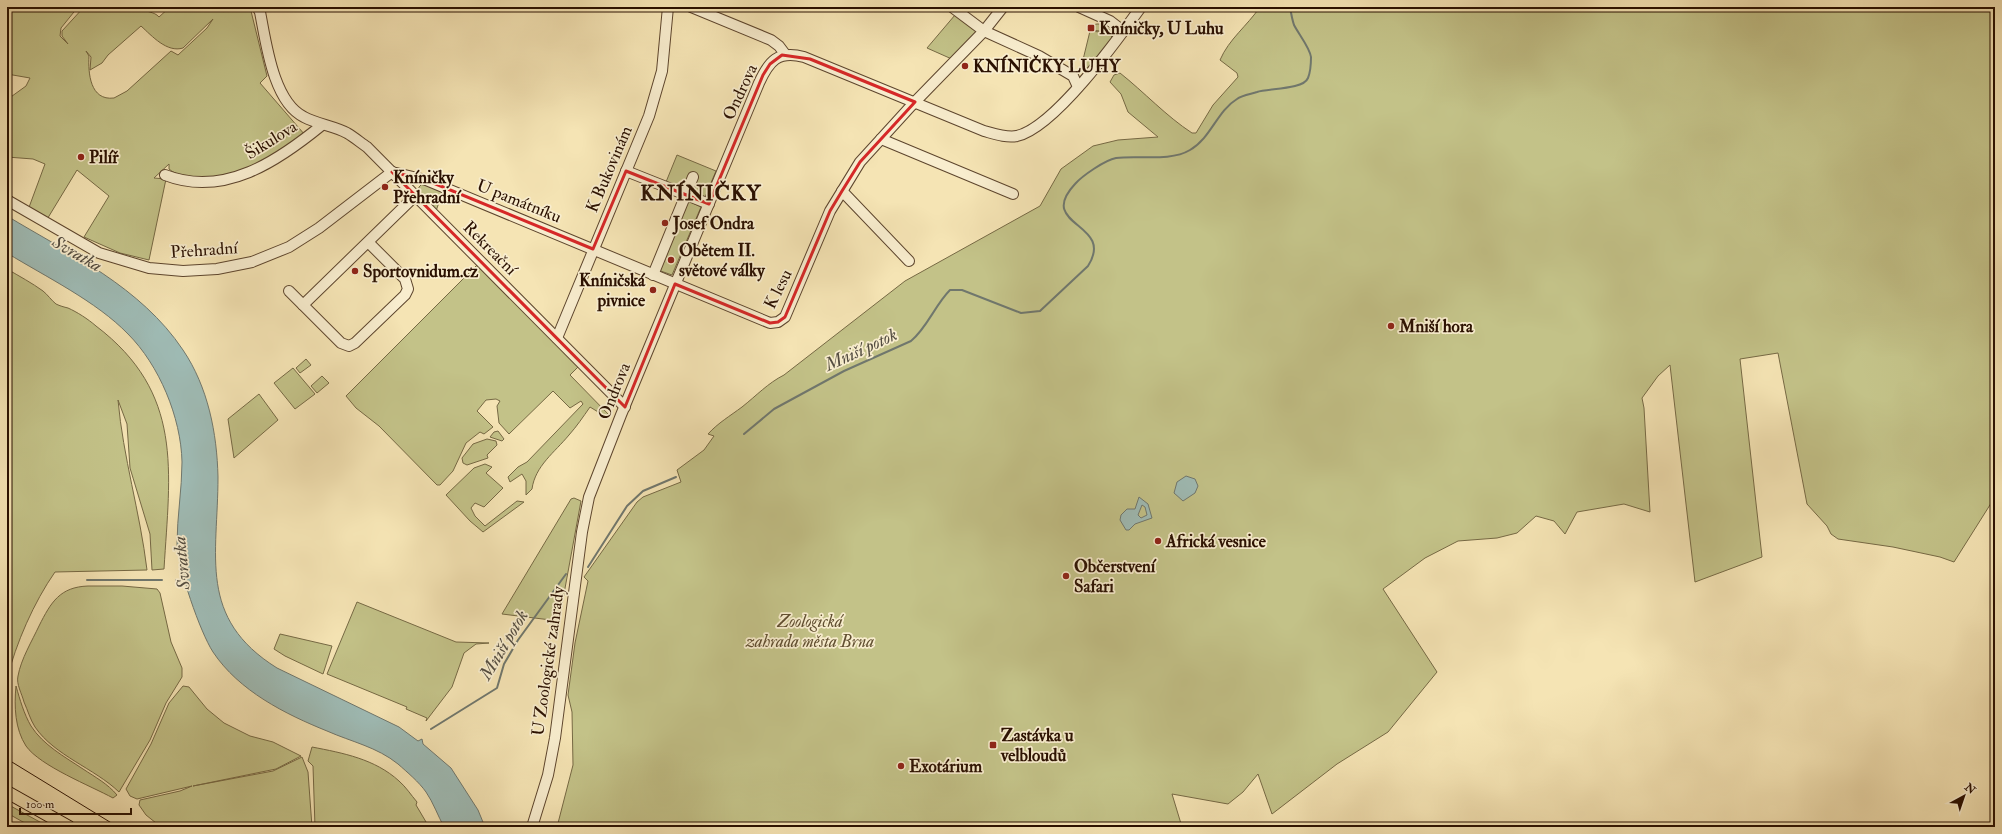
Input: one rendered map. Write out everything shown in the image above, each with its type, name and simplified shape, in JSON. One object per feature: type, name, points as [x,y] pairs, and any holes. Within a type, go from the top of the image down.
[{"type":"main road","points":[[7,792],[69,827]]},
{"type":"street","name":"Rekreační","points":[[257,7],[260,12],[271,69],[281,91],[292,107],[302,116],[322,125],[347,132],[367,147],[625,407]]},
{"type":"street","name":"K Bukovinám","points":[[557,338],[649,116],[662,71],[668,7]]},
{"type":"street","points":[[691,7],[771,40],[779,46],[785,54],[796,55],[816,61],[984,131],[1000,136],[1014,136],[1036,126],[1078,87],[1141,7]]},
{"type":"street","points":[[952,7],[984,31],[1039,56],[1073,76],[1078,87]]},
{"type":"street","name":"K lesu","points":[[675,284],[770,323],[778,322],[785,317],[830,211],[860,162],[915,102],[984,31],[1003,7]]},
{"type":"street","points":[[1079,7],[1110,21],[1123,31]]},
{"type":"street","name":"Ondrova","points":[[589,497],[675,284],[763,75],[774,60],[785,54]]},
{"type":"street","name":"Šikulova","points":[[165,174],[188,180],[215,182],[241,176],[265,166],[295,147],[322,125]]},
{"type":"street","points":[[881,139],[1013,194]]},
{"type":"street","points":[[626,171],[709,204]]},
{"type":"street","name":"Přehradní","points":[[7,200],[99,253],[149,268],[183,271],[217,268],[252,262],[289,247],[319,228],[392,172]]},
{"type":"street","name":"U památníku","points":[[392,172],[426,180],[675,284]]},
{"type":"street","points":[[652,275],[693,177]]},
{"type":"street","points":[[842,191],[909,261]]},
{"type":"street","points":[[303,305],[415,196]]},
{"type":"street","points":[[288,291],[341,343],[349,346],[355,343],[405,295],[408,289],[405,279],[368,242]]},
{"type":"street","name":"U Zoologické zahrady","points":[[532,827],[548,775],[555,738],[582,532],[589,497]]},
{"type":"highlighted area","points":[[782,55],[810,59],[915,102],[860,162],[842,191],[830,211],[785,317],[778,322],[770,323],[675,284],[625,407],[392,172],[426,180],[593,249],[626,171],[709,204],[763,75],[770,64]]},
{"type":"green space","points":[[15,7],[78,7],[61,28],[60,36],[68,44],[62,36],[62,31],[84,7],[140,7],[159,17],[170,7],[221,7],[223,12],[229,7],[250,7],[267,76],[260,83],[305,135],[257,167],[242,173],[208,177],[185,176],[169,169],[169,164],[154,178],[166,179],[149,260],[120,253],[84,237],[109,196],[77,170],[46,221],[28,210],[45,164],[33,159],[7,157],[7,118],[11,108],[8,99],[26,86],[30,78],[7,74],[7,15]],"holes":[[[213,19],[207,28],[178,55],[171,51],[127,91],[114,98],[106,98],[95,91],[90,78],[89,56],[86,51],[91,57],[90,70],[102,63],[108,55],[141,26],[160,43],[177,49],[183,48]]]},
{"type":"green space","name":"Zoologická zahrada města Brna","points":[[1260,7],[1995,7],[1995,497],[1954,562],[1940,557],[1893,547],[1838,539],[1831,534],[1827,526],[1807,504],[1778,353],[1740,359],[1762,557],[1695,582],[1670,365],[1658,376],[1642,398],[1644,408],[1650,512],[1624,504],[1577,512],[1565,534],[1554,521],[1536,516],[1517,533],[1497,538],[1458,541],[1425,558],[1383,589],[1437,672],[1388,732],[1337,764],[1272,814],[1258,774],[1243,792],[1228,804],[1172,794],[1182,827],[557,827],[573,765],[572,712],[568,695],[575,643],[588,581],[584,577],[637,502],[643,497],[681,482],[677,470],[704,450],[714,436],[708,434],[716,426],[905,281],[1040,206],[1061,169],[1093,146],[1118,140],[1158,137],[1128,112],[1121,94],[1110,82],[1114,75],[1120,73],[1173,119],[1192,133],[1196,133],[1213,105],[1238,77],[1237,73],[1220,60],[1233,39]]},
{"type":"green space","points":[[955,15],[978,32],[954,60],[927,48]]},
{"type":"green space","points":[[1104,24],[1110,30],[1109,32],[1091,30],[1092,25]]},
{"type":"green space","points":[[1090,31],[1111,33],[1112,40],[1084,73],[1081,68]]},
{"type":"green space","points":[[677,155],[716,171],[705,197],[666,182]]},
{"type":"green space","points":[[422,184],[443,191],[436,211],[418,194],[419,187]]},
{"type":"green space","points":[[680,197],[701,207],[672,275],[658,270]]},
{"type":"green space","points":[[478,264],[562,351],[564,349],[566,355],[578,367],[570,375],[610,416],[608,418],[590,407],[572,432],[541,466],[532,489],[526,495],[526,481],[522,474],[510,482],[508,477],[518,467],[527,462],[583,404],[581,401],[570,408],[553,391],[509,434],[499,423],[497,406],[500,401],[496,399],[486,400],[477,411],[493,427],[484,434],[480,432],[466,443],[453,471],[440,485],[437,485],[379,426],[356,408],[346,396]]},
{"type":"green space","points":[[7,269],[43,291],[56,304],[68,308],[86,318],[124,352],[145,378],[158,406],[165,436],[168,466],[168,499],[164,569],[152,570],[150,534],[130,468],[127,424],[118,400],[120,421],[147,570],[55,572],[26,623],[15,651],[7,679]]},
{"type":"green space","points":[[306,359],[311,365],[300,373],[296,368]]},
{"type":"green space","points":[[293,368],[315,394],[295,409],[274,383]]},
{"type":"green space","points":[[322,376],[329,383],[317,393],[311,386]]},
{"type":"green space","points":[[259,394],[278,420],[234,458],[228,419]]},
{"type":"green space","points":[[498,431],[504,439],[502,441],[490,437],[494,432]]},
{"type":"green space","points":[[487,439],[496,441],[497,445],[487,455],[488,458],[467,465],[463,463],[462,458],[473,444]]},
{"type":"green space","points":[[485,464],[492,467],[486,473],[503,488],[484,507],[475,503],[471,508],[475,516],[485,526],[517,501],[524,502],[483,532],[470,521],[446,495],[474,468]]},
{"type":"green space","points":[[574,498],[581,501],[559,621],[502,614],[571,499]]},
{"type":"green space","points":[[88,586],[122,586],[157,589],[160,593],[171,642],[182,668],[182,677],[166,703],[150,740],[119,792],[98,776],[64,754],[43,737],[32,721],[18,682],[19,670],[24,657],[43,617],[52,603],[70,589]]},
{"type":"green space","points":[[357,602],[456,642],[489,643],[476,644],[464,653],[452,687],[426,721],[427,718],[406,709],[407,707],[327,674]]},
{"type":"green space","points":[[280,634],[332,646],[323,674],[285,656],[274,649]]},
{"type":"green space","points":[[16,686],[22,707],[36,733],[48,745],[97,778],[117,795],[113,798],[79,782],[42,761],[26,746],[17,725],[15,710]]},
{"type":"green space","points":[[183,686],[189,687],[207,709],[224,723],[250,736],[273,742],[301,756],[276,769],[193,786],[273,771],[302,757],[308,772],[312,827],[161,827],[146,815],[139,805],[140,800],[180,791],[192,786],[137,799],[130,796],[126,789],[151,744],[169,703]]},
{"type":"green space","points":[[312,747],[358,758],[390,773],[402,783],[417,802],[416,805],[429,827],[315,827],[313,766],[308,761]]},
{"type":"green space","points":[[7,804],[49,827],[32,827],[7,813]]},
{"type":"water","name":"Svratka","points":[[7,216],[79,258],[125,290],[147,308],[166,328],[192,364],[210,411],[216,444],[218,477],[216,559],[218,583],[223,606],[234,628],[251,649],[277,668],[399,727],[418,741],[422,739],[423,744],[451,768],[478,810],[485,827],[444,827],[426,792],[398,764],[382,753],[295,717],[264,700],[249,690],[236,678],[213,652],[190,600],[178,555],[177,544],[182,472],[181,445],[173,410],[158,376],[139,347],[115,322],[86,300],[7,253]]},
{"type":"water","points":[[1186,476],[1195,479],[1198,486],[1195,493],[1183,501],[1174,493],[1177,482]]},
{"type":"water","points":[[1139,497],[1148,504],[1152,518],[1135,524],[1129,530],[1126,530],[1120,520],[1121,515],[1127,509],[1135,509]],"holes":[[[1142,505],[1145,507],[1147,515],[1141,518],[1138,515]]]},
{"type":"waterway","name":"Mniší potok","points":[[744,434],[774,409],[844,371],[911,341],[922,330],[940,302],[950,290],[962,290],[1021,313],[1040,311],[1088,266],[1094,252],[1092,241],[1086,232],[1069,217],[1064,209],[1065,198],[1078,181],[1111,159],[1125,157],[1164,157],[1182,154],[1197,145],[1209,132],[1224,110],[1239,98],[1262,91],[1293,87],[1305,82],[1309,76],[1311,57],[1306,45],[1294,25],[1290,7]]},
{"type":"waterway","name":"Mniší potok","points":[[1558,7],[1574,7]]},
{"type":"waterway","name":"Mniší potok","points":[[588,567],[627,506],[643,491],[676,477]]},
{"type":"waterway","name":"Mniší potok","points":[[431,729],[497,688],[504,664],[518,640],[566,574]]},
{"type":"waterway","points":[[87,580],[162,580]]},
{"type":"waterway","name":"Svratka","points":[[176,580],[187,581]]},
{"type":"tram line","points":[[7,759],[118,827]]},
{"type":"place","name":"Kníničky, U Luhu","points":[[1091,28]]},
{"type":"place","name":"KNÍNIČKY LUHY","points":[[965,66]]},
{"type":"place","name":"Pilíř","points":[[81,157]]},
{"type":"place","name":"Kníničky Přehradní","points":[[385,187]]},
{"type":"place","name":"Josef Ondra","points":[[665,223]]},
{"type":"place","name":"Obětem II. světové války","points":[[671,260]]},
{"type":"place","name":"Sportovnidum.cz","points":[[355,271]]},
{"type":"place","name":"Kníničská pivnice","points":[[653,290]]},
{"type":"place","name":"Mniší hora","points":[[1391,326]]},
{"type":"place","name":"Africká vesnice","points":[[1158,541]]},
{"type":"place","name":"Občerstvení Safari","points":[[1066,576]]},
{"type":"place","name":"Zastávka u velbloudů","points":[[993,745]]},
{"type":"place","name":"Exotárium","points":[[901,766]]},
{"type":"district","name":"KNÍNIČKY","points":[[701,193]]}]
